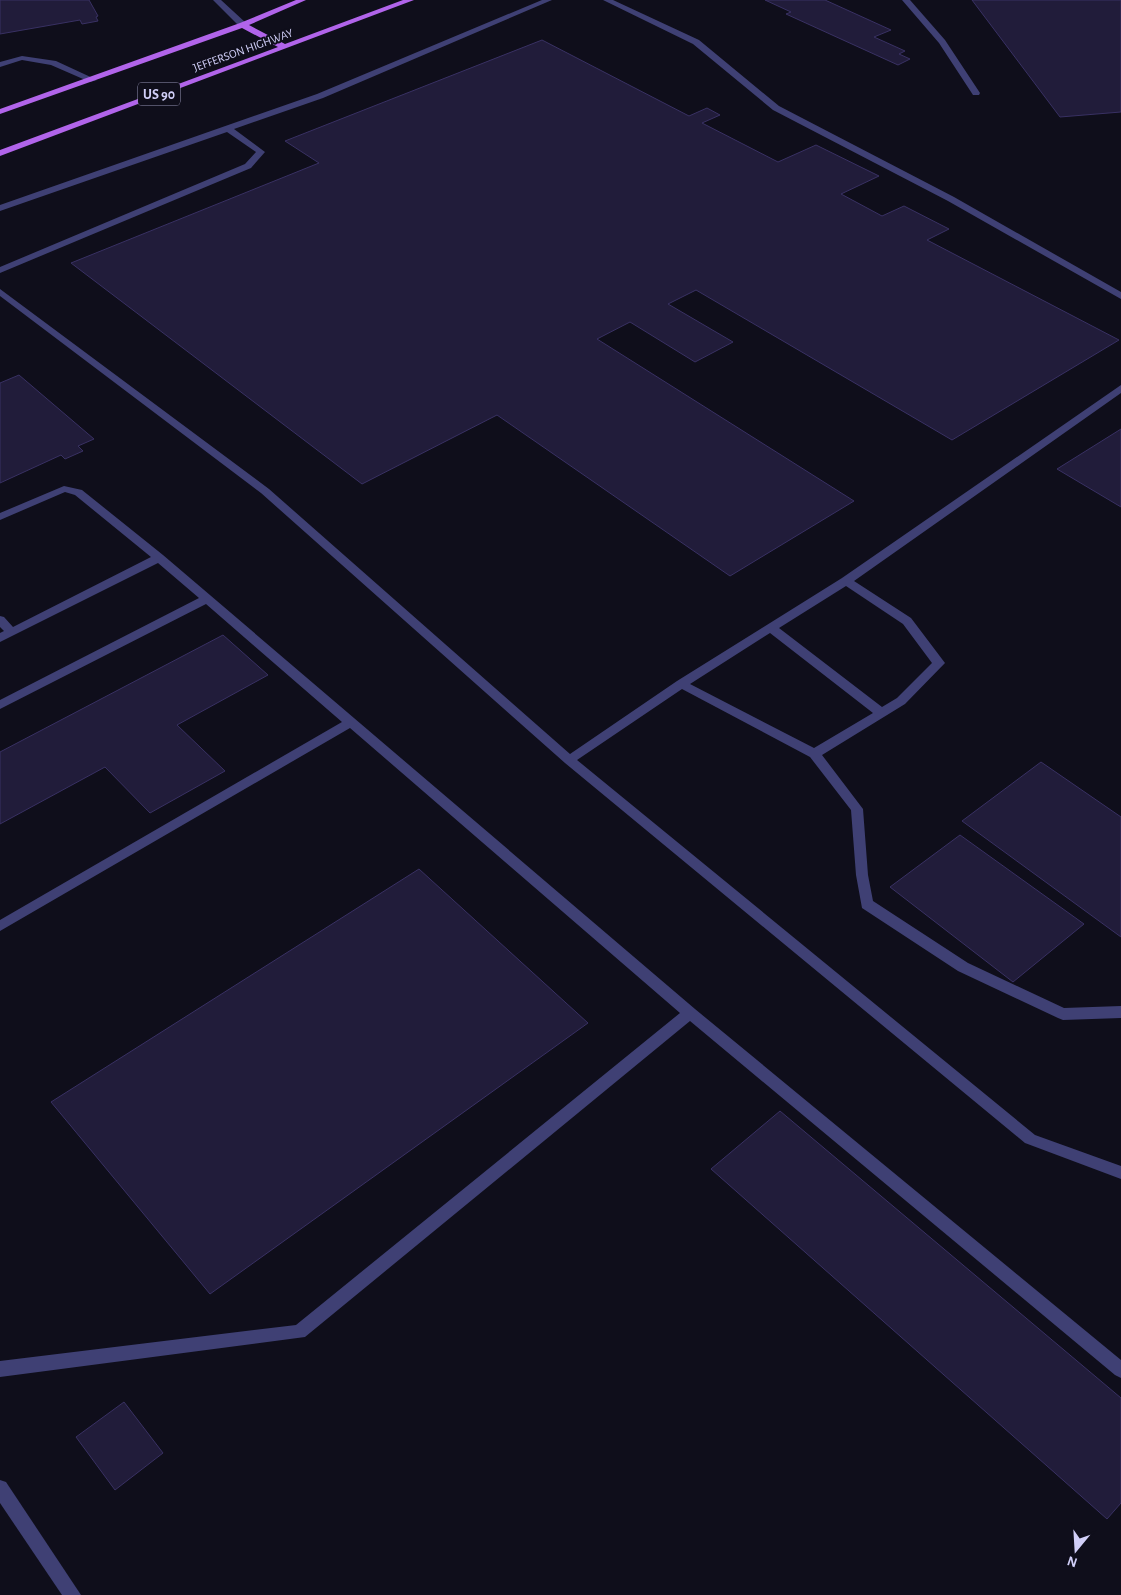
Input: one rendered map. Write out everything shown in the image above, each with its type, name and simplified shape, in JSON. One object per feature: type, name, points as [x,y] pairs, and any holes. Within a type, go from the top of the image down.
[{"type":"main road","name":"JEFFERSON HIGHWAY","points":[[0,112],[244,25],[302,0]]},
{"type":"main road","name":"JEFFERSON HIGHWAY","points":[[0,153],[410,0]]},
{"type":"main road","points":[[244,25],[284,47]]},
{"type":"street","points":[[217,0],[244,25]]},
{"type":"street","points":[[0,208],[320,96],[548,0]]},
{"type":"street","points":[[607,0],[696,42],[776,108],[951,199],[1121,296]]},
{"type":"street","points":[[906,0],[942,42],[976,93]]},
{"type":"street","points":[[0,65],[22,58],[53,63],[93,80]]},
{"type":"street","points":[[0,270],[248,166],[261,152],[227,128]]},
{"type":"street","points":[[0,292],[265,491],[569,760],[1030,1139],[1121,1173]]},
{"type":"street","points":[[569,760],[681,684],[846,581],[1121,388]]},
{"type":"street","points":[[0,518],[64,489],[78,492],[160,558],[690,1013],[1121,1370]]},
{"type":"street","points":[[0,620],[6,635],[160,558]]},
{"type":"street","points":[[814,754],[901,701],[939,663],[907,621],[846,581]]},
{"type":"street","points":[[0,705],[207,599]]},
{"type":"street","points":[[771,628],[881,713]]},
{"type":"street","points":[[681,684],[814,754],[857,809],[862,875],[867,904],[963,967],[1063,1014],[1121,1012]]},
{"type":"street","points":[[0,926],[351,722]]},
{"type":"street","points":[[0,1369],[298,1332],[690,1013]]},
{"type":"street","points":[[0,1488],[72,1595]]},
{"type":"building","points":[[0,0],[89,0],[98,16],[96,17],[98,21],[82,24],[80,20],[0,34]]},
{"type":"building","points":[[765,0],[825,0],[891,30],[874,37],[905,51],[899,54],[910,59],[898,65],[786,14],[791,12]]},
{"type":"building","points":[[972,0],[1121,0],[1121,112],[1060,117]]},
{"type":"building","points":[[542,40],[689,116],[707,108],[720,115],[702,123],[778,162],[816,145],[879,176],[841,194],[882,216],[904,206],[949,229],[927,240],[1119,340],[952,440],[696,290],[668,304],[733,342],[695,362],[630,322],[597,339],[854,501],[730,576],[497,415],[362,484],[71,263],[319,163],[285,141]]},
{"type":"building","points":[[19,375],[94,439],[78,446],[83,451],[65,459],[61,455],[0,483],[0,383]]},
{"type":"building","points":[[1121,429],[1121,507],[1057,469]]},
{"type":"building","points":[[223,635],[268,675],[177,725],[225,771],[150,813],[105,767],[0,824],[0,752]]},
{"type":"building","points":[[1041,762],[1121,817],[1121,937],[962,821]]},
{"type":"building","points":[[960,835],[1084,924],[1013,982],[890,887]]},
{"type":"building","points":[[419,869],[588,1023],[210,1294],[51,1102]]},
{"type":"building","points":[[780,1111],[1121,1398],[1121,1503],[1107,1519],[711,1169]]},
{"type":"building","points":[[124,1402],[163,1453],[115,1490],[76,1437]]}]
